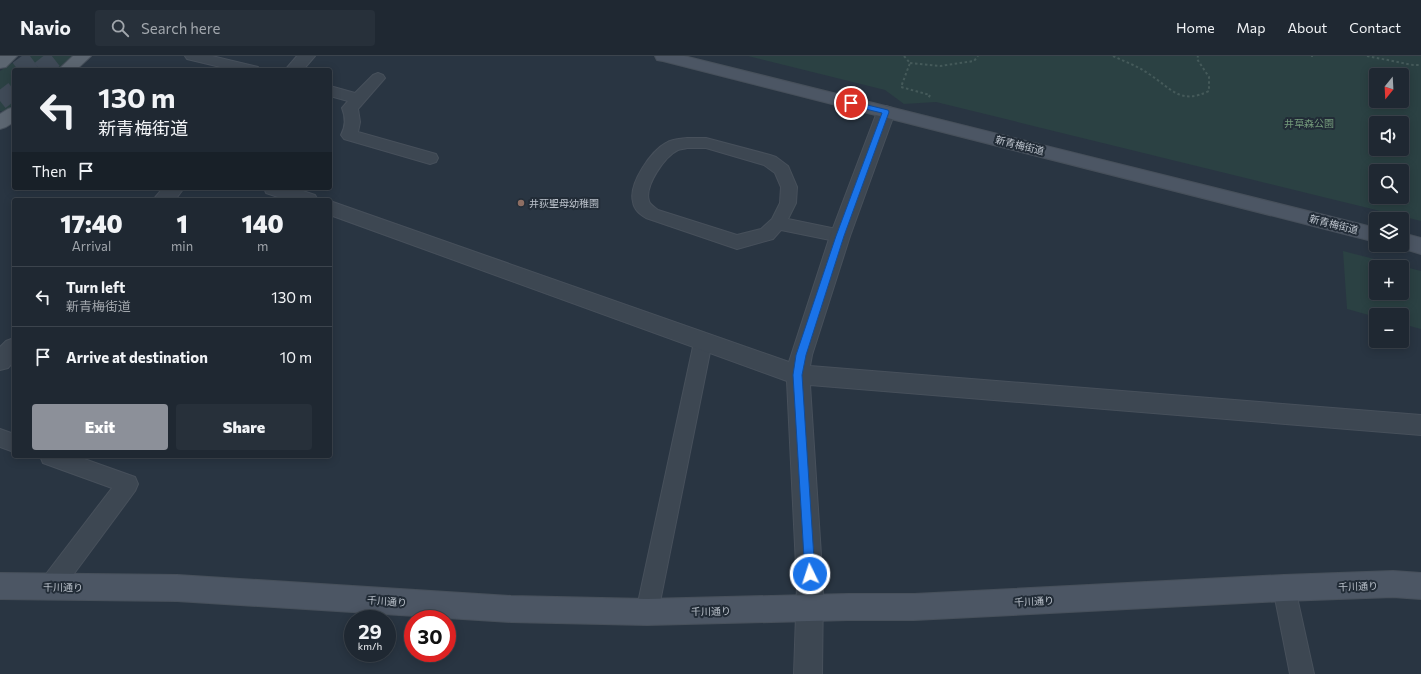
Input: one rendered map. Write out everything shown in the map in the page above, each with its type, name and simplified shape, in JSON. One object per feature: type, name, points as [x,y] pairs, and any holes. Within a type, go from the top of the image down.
[{"type":"main road","points":[[0,63],[9,56]]},
{"type":"main road","points":[[68,68],[83,56]]},
{"type":"main road","name":"新青梅街道","points":[[663,56],[1369,233]]},
{"type":"main road","points":[[0,123],[12,114]]},
{"type":"main road","points":[[1409,243],[1421,246]]},
{"type":"main road","name":"千川通り","points":[[0,586],[177,588],[511,609],[647,612],[922,606],[1284,588],[1393,584],[1421,586]]},
{"type":"street","points":[[295,68],[307,56]]},
{"type":"street","points":[[808,674],[807,644],[811,609],[810,574],[798,375],[801,355],[840,236],[886,112]]},
{"type":"street","points":[[165,198],[173,190]]},
{"type":"street","points":[[278,190],[302,198]]},
{"type":"street","points":[[332,209],[798,375],[1421,425]]},
{"type":"street","points":[[0,361],[12,349]]},
{"type":"lane","points":[[192,56],[243,68]]},
{"type":"lane","points":[[378,78],[350,108],[353,115],[353,127],[349,134],[430,158]]},
{"type":"lane","points":[[332,92],[359,99]]},
{"type":"lane","points":[[687,143],[706,143],[770,161],[782,170],[789,187],[788,203],[778,223],[767,234],[737,242],[652,214],[641,204],[639,193],[646,177],[661,154],[673,146],[687,143]]},
{"type":"lane","points":[[778,223],[840,236]]},
{"type":"lane","points":[[647,612],[703,342]]},
{"type":"lane","points":[[0,438],[12,442]]},
{"type":"lane","points":[[51,586],[128,484],[56,458]]},
{"type":"lane","points":[[1284,588],[1302,674]]},
{"type":"path","points":[[904,56],[910,63],[940,66],[974,61],[978,56]]},
{"type":"path","points":[[1113,56],[1148,73],[1175,94],[1196,98],[1209,91],[1209,77],[1197,59],[1198,56]]},
{"type":"path","points":[[1367,56],[1413,65],[1421,65]]},
{"type":"path","points":[[910,63],[901,87],[930,95],[927,102]]},
{"type":"green space","points":[[23,56],[73,56],[58,68],[12,68],[12,106],[4,112],[0,111],[0,71]]},
{"type":"green space","name":"井草森公園","points":[[748,56],[1421,56],[1421,221],[1409,218],[1409,212],[1384,212],[936,102],[904,104],[885,90]]},
{"type":"green space","points":[[1343,251],[1378,260],[1369,260],[1369,300],[1409,300],[1409,268],[1421,271],[1421,329],[1409,326],[1409,308],[1369,308],[1369,315],[1347,309]]},
{"type":"tunnel","points":[[21,68],[37,56]]},
{"type":"tunnel","points":[[43,68],[58,56]]},
{"type":"tunnel","points":[[0,101],[12,92]]},
{"type":"place","name":"井荻聖母幼稚園","points":[[521,203]]},
{"type":"route","points":[[810,574],[799,411],[798,375],[801,355],[840,236],[886,112],[851,103]]}]
